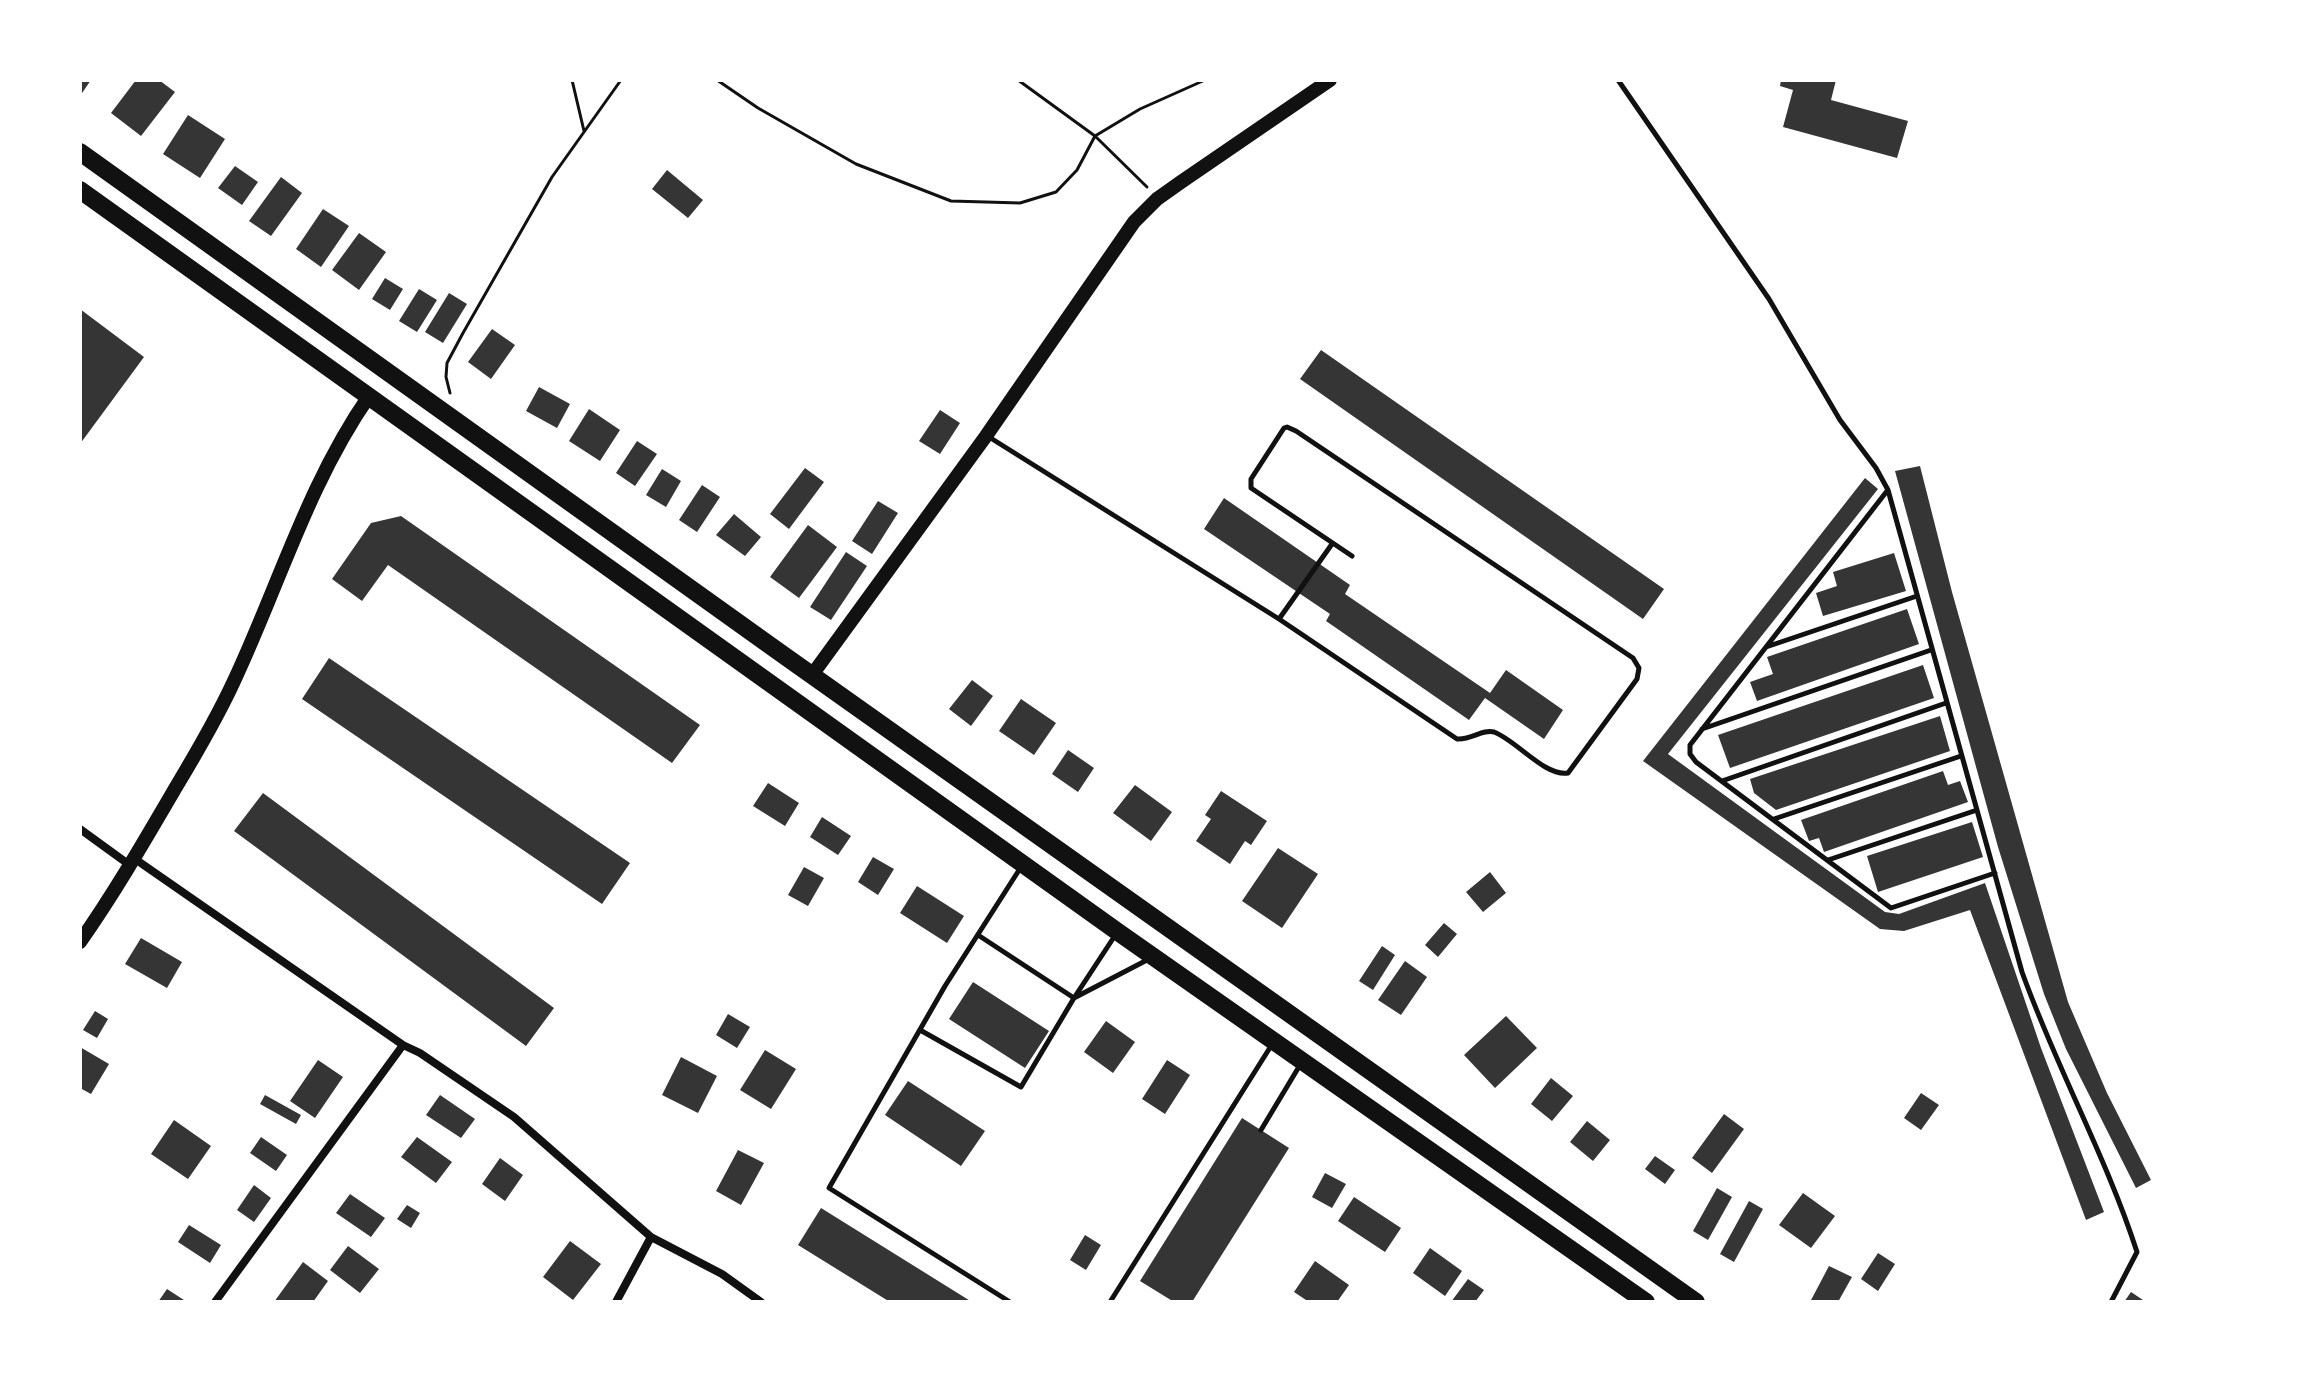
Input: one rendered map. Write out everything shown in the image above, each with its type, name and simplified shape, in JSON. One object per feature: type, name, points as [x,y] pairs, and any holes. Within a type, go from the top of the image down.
[{"type":"main road","points":[[80,152],[1696,1302]]},
{"type":"main road","points":[[80,190],[1118,932],[1646,1302]]},
{"type":"main road","points":[[369,396],[386,369]]},
{"type":"main road","points":[[796,700],[812,675]]},
{"type":"street","points":[[812,675],[986,436],[1134,222],[1157,199],[1330,80]]},
{"type":"street","points":[[80,942],[134,863],[206,738],[235,678],[312,495],[346,430],[369,396]]},
{"type":"street","points":[[80,829],[514,1117],[651,1237],[722,1274],[761,1302]]},
{"type":"street","points":[[215,1302],[403,1045]]},
{"type":"street","points":[[616,1302],[651,1237]]},
{"type":"lane","points":[[1618,80],[1769,299],[1840,420],[1876,468],[1888,490],[2010,935],[2038,1018],[2122,1206],[2137,1252],[2111,1302]]},
{"type":"lane","points":[[986,436],[1279,619],[1457,739],[1468,740],[1483,732],[1496,733],[1559,774],[1572,770],[1637,679],[1639,668],[1633,658],[1290,427],[1284,428],[1251,479],[1250,486],[1352,556]]},
{"type":"lane","points":[[1888,490],[1702,729],[1690,745],[1690,754],[1696,762],[1891,908],[1995,873]]},
{"type":"lane","points":[[1279,619],[1332,544]]},
{"type":"lane","points":[[1766,647],[1917,596]]},
{"type":"lane","points":[[1702,729],[1931,650]]},
{"type":"lane","points":[[1722,781],[1946,703]]},
{"type":"lane","points":[[1774,819],[1961,756]]},
{"type":"lane","points":[[1828,860],[1977,810]]},
{"type":"lane","points":[[1010,1302],[829,1188],[920,1030],[1024,862]]},
{"type":"lane","points":[[920,1030],[1021,1087],[1118,932]]},
{"type":"lane","points":[[978,935],[1074,998]]},
{"type":"lane","points":[[1074,998],[1153,956]]},
{"type":"lane","points":[[1110,1302],[1274,1042]]},
{"type":"lane","points":[[1261,1130],[1302,1061]]},
{"type":"path","points":[[572,80],[585,132]]},
{"type":"path","points":[[450,393],[447,363],[552,177],[621,80]]},
{"type":"path","points":[[717,80],[758,108],[856,164],[951,201],[1020,203],[1056,192],[1077,170],[1095,136],[1140,109],[1205,80]]},
{"type":"path","points":[[1018,80],[1095,136],[1157,199]]},
{"type":"building","points":[[80,80],[91,80],[80,96]]},
{"type":"building","points":[[136,80],[159,80],[175,92],[141,136],[111,113]]},
{"type":"building","points":[[1781,80],[1836,80],[1831,100],[1908,121],[1897,158],[1783,127],[1793,90],[1780,86]]},
{"type":"building","points":[[188,115],[225,139],[200,178],[163,154]]},
{"type":"building","points":[[235,166],[258,182],[242,205],[218,188]]},
{"type":"building","points":[[667,170],[703,200],[688,218],[652,189]]},
{"type":"building","points":[[281,177],[302,193],[271,236],[249,221]]},
{"type":"building","points":[[323,209],[349,226],[321,267],[296,249]]},
{"type":"building","points":[[359,233],[386,252],[359,290],[332,270]]},
{"type":"building","points":[[385,278],[403,289],[390,310],[372,299]]},
{"type":"building","points":[[419,289],[437,300],[417,332],[399,321]]},
{"type":"building","points":[[449,293],[467,304],[443,343],[425,332]]},
{"type":"building","points":[[80,309],[144,357],[80,444]]},
{"type":"building","points":[[492,329],[515,345],[491,379],[468,362]]},
{"type":"building","points":[[1321,350],[1664,589],[1643,619],[1300,379]]},
{"type":"building","points":[[539,387],[570,404],[557,428],[526,411]]},
{"type":"building","points":[[589,409],[620,430],[600,461],[569,441]]},
{"type":"building","points":[[940,410],[960,423],[940,454],[919,441]]},
{"type":"building","points":[[637,441],[657,454],[635,486],[616,473]]},
{"type":"building","points":[[1920,466],[1952,592],[2068,1002],[2107,1093],[2151,1180],[2136,1188],[2066,1049],[2044,994],[1998,847],[1895,471]]},
{"type":"building","points":[[805,468],[824,482],[789,529],[770,514]]},
{"type":"building","points":[[662,469],[681,481],[666,507],[646,495]]},
{"type":"building","points":[[1865,478],[1878,489],[1668,754],[1885,912],[1899,914],[1985,883],[2041,1048],[2104,1212],[2086,1220],[1970,910],[1904,931],[1880,929],[1643,761]]},
{"type":"building","points":[[702,485],[720,497],[697,532],[679,520]]},
{"type":"building","points":[[1224,498],[1350,585],[1345,594],[1490,693],[1506,670],[1563,710],[1544,739],[1485,698],[1469,720],[1326,621],[1330,614],[1204,529]]},
{"type":"building","points":[[878,501],[898,513],[872,554],[852,541]]},
{"type":"building","points":[[734,514],[761,537],[745,556],[716,535]]},
{"type":"building","points":[[401,516],[700,725],[672,763],[388,565],[362,601],[332,579],[371,523]]},
{"type":"building","points":[[808,525],[837,547],[799,598],[770,577]]},
{"type":"building","points":[[846,552],[867,566],[831,620],[810,607]]},
{"type":"building","points":[[1894,553],[1906,591],[1823,616],[1816,593],[1837,586],[1833,572]]},
{"type":"building","points":[[1907,609],[1919,644],[1757,701],[1750,682],[1773,674],[1767,657]]},
{"type":"building","points":[[329,658],[630,863],[602,904],[302,699]]},
{"type":"building","points":[[1923,665],[1934,698],[1730,768],[1718,735]]},
{"type":"building","points":[[972,680],[993,696],[971,726],[949,709]]},
{"type":"building","points":[[1021,699],[1056,723],[1034,755],[999,731]]},
{"type":"building","points":[[1940,716],[1950,751],[1776,810],[1754,793],[1750,779]]},
{"type":"building","points":[[1068,750],[1094,768],[1078,792],[1052,774]]},
{"type":"building","points":[[1943,771],[1948,785],[1960,781],[1968,802],[1824,852],[1819,838],[1809,841],[1801,820]]},
{"type":"building","points":[[768,783],[799,803],[785,826],[753,806]]},
{"type":"building","points":[[1135,785],[1172,812],[1151,841],[1113,813]]},
{"type":"building","points":[[1221,791],[1267,821],[1251,845],[1245,841],[1230,864],[1196,841],[1211,819],[1205,815]]},
{"type":"building","points":[[263,793],[554,1008],[526,1046],[234,831]]},
{"type":"building","points":[[822,817],[851,836],[838,855],[810,837]]},
{"type":"building","points":[[1972,822],[1983,857],[1878,892],[1867,856]]},
{"type":"building","points":[[1278,848],[1318,874],[1282,928],[1242,901]]},
{"type":"building","points":[[873,857],[894,869],[878,895],[858,882]]},
{"type":"building","points":[[804,867],[824,878],[808,906],[788,895]]},
{"type":"building","points":[[1490,872],[1506,893],[1483,912],[1466,892]]},
{"type":"building","points":[[917,886],[964,916],[947,943],[900,913]]},
{"type":"building","points":[[1444,923],[1457,934],[1438,957],[1425,945]]},
{"type":"building","points":[[141,938],[182,962],[167,988],[125,964]]},
{"type":"building","points":[[1382,946],[1395,955],[1373,990],[1359,981]]},
{"type":"building","points":[[1405,961],[1427,977],[1401,1015],[1378,1000]]},
{"type":"building","points":[[973,982],[1049,1031],[1025,1068],[949,1019]]},
{"type":"building","points":[[95,1011],[108,1019],[97,1038],[83,1030]]},
{"type":"building","points":[[728,1014],[750,1027],[737,1048],[716,1035]]},
{"type":"building","points":[[1506,1016],[1537,1048],[1495,1088],[1464,1055]]},
{"type":"building","points":[[1106,1021],[1135,1042],[1113,1073],[1084,1052]]},
{"type":"building","points":[[80,1047],[109,1064],[91,1094],[80,1088]]},
{"type":"building","points":[[765,1050],[796,1069],[771,1109],[740,1090]]},
{"type":"building","points":[[681,1057],[717,1076],[698,1113],[662,1095]]},
{"type":"building","points":[[318,1060],[343,1077],[315,1118],[290,1101]]},
{"type":"building","points":[[1167,1060],[1190,1075],[1165,1114],[1142,1099]]},
{"type":"building","points":[[1551,1078],[1573,1096],[1552,1121],[1531,1104]]},
{"type":"building","points":[[908,1081],[985,1131],[961,1166],[885,1115]]},
{"type":"building","points":[[1921,1093],[1939,1105],[1921,1130],[1904,1118]]},
{"type":"building","points":[[265,1095],[301,1115],[296,1124],[260,1104]]},
{"type":"building","points":[[440,1095],[475,1119],[461,1138],[426,1115]]},
{"type":"building","points":[[1724,1114],[1744,1129],[1712,1173],[1692,1158]]},
{"type":"building","points":[[1242,1118],[1289,1148],[1192,1302],[1174,1302],[1140,1281]]},
{"type":"building","points":[[174,1120],[211,1146],[188,1179],[151,1154]]},
{"type":"building","points":[[1587,1121],[1610,1140],[1593,1161],[1570,1142]]},
{"type":"building","points":[[261,1137],[287,1155],[276,1171],[250,1153]]},
{"type":"building","points":[[417,1137],[452,1162],[436,1183],[401,1157]]},
{"type":"building","points":[[738,1150],[764,1163],[741,1205],[716,1191]]},
{"type":"building","points":[[1655,1156],[1675,1170],[1665,1184],[1645,1169]]},
{"type":"building","points":[[500,1158],[523,1175],[505,1201],[482,1184]]},
{"type":"building","points":[[1325,1173],[1346,1184],[1332,1208],[1312,1197]]},
{"type":"building","points":[[254,1185],[271,1198],[254,1222],[237,1210]]},
{"type":"building","points":[[1717,1188],[1732,1197],[1708,1240],[1693,1231]]},
{"type":"building","points":[[1803,1193],[1835,1216],[1811,1248],[1779,1225]]},
{"type":"building","points":[[350,1194],[385,1218],[371,1237],[336,1213]]},
{"type":"building","points":[[1354,1197],[1401,1228],[1385,1252],[1338,1221]]},
{"type":"building","points":[[1749,1201],[1763,1209],[1734,1262],[1720,1254]]},
{"type":"building","points":[[407,1205],[420,1213],[411,1228],[397,1219]]},
{"type":"building","points":[[821,1208],[972,1302],[890,1302],[798,1245]]},
{"type":"building","points":[[189,1225],[221,1245],[210,1263],[178,1242]]},
{"type":"building","points":[[1085,1235],[1101,1245],[1086,1270],[1070,1260]]},
{"type":"building","points":[[570,1241],[601,1264],[573,1300],[543,1277]]},
{"type":"building","points":[[348,1246],[379,1269],[360,1293],[330,1270]]},
{"type":"building","points":[[1430,1248],[1462,1271],[1445,1296],[1413,1273]]},
{"type":"building","points":[[1878,1253],[1895,1264],[1878,1291],[1861,1279]]},
{"type":"building","points":[[1315,1261],[1349,1285],[1337,1302],[1309,1302],[1294,1292]]},
{"type":"building","points":[[303,1262],[328,1281],[313,1302],[274,1302]]},
{"type":"building","points":[[1829,1266],[1852,1277],[1838,1302],[1810,1302]]},
{"type":"building","points":[[1468,1279],[1484,1290],[1475,1302],[1451,1302]]},
{"type":"building","points":[[167,1289],[187,1302],[158,1302]]},
{"type":"building","points":[[2131,1292],[2146,1302],[2124,1302]]}]
